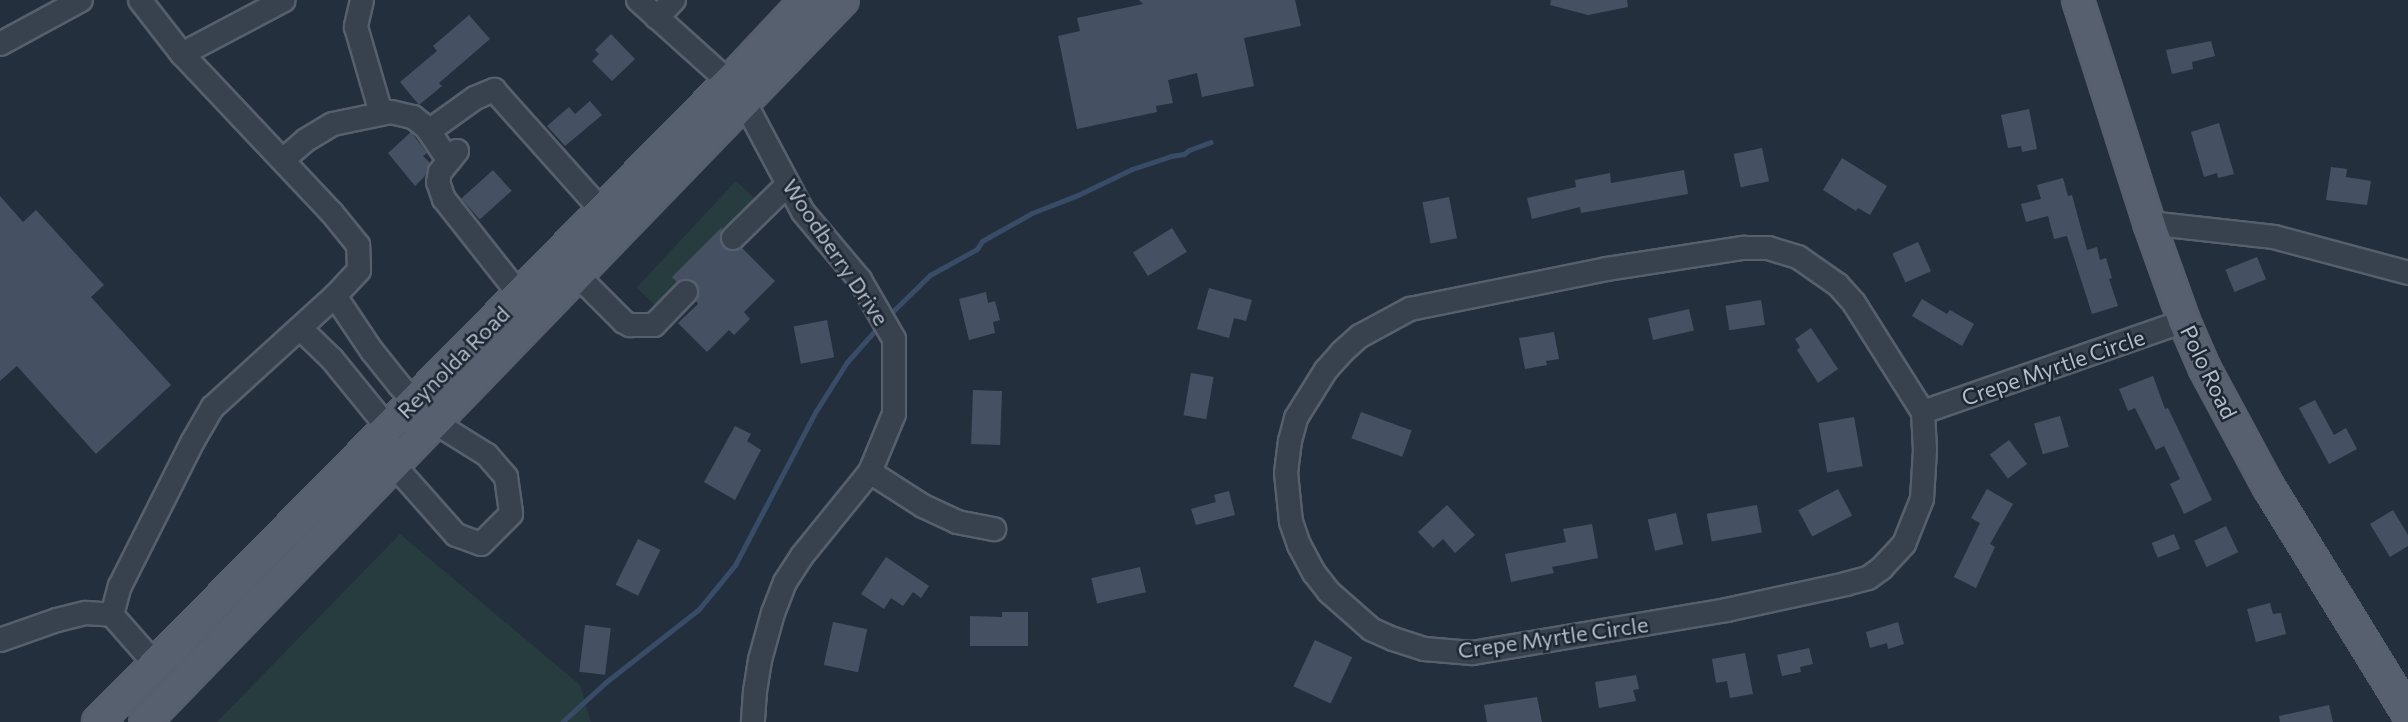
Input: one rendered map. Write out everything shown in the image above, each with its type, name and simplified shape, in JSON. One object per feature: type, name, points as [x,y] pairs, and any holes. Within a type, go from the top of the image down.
[{"type":"main road","name":"Reynolda Road","points":[[424,411],[577,275],[737,92],[806,0]]},
{"type":"main road","name":"Reynolda Road","points":[[145,722],[396,447],[519,294],[602,211],[843,0]]},
{"type":"main road","name":"Polo Road","points":[[2078,0],[2149,223],[2184,321],[2215,387],[2263,476],[2408,714]]},
{"type":"main road","name":"Reynolda Road","points":[[98,722],[155,664],[396,447]]},
{"type":"street","points":[[0,44],[81,0]]},
{"type":"street","points":[[112,615],[120,586],[193,441],[213,407],[335,296],[359,270],[358,245],[332,213],[182,54],[140,0]]},
{"type":"street","points":[[182,54],[284,0]]},
{"type":"street","points":[[363,0],[356,27],[381,113]]},
{"type":"street","points":[[638,0],[737,92]]},
{"type":"street","points":[[657,18],[674,0]]},
{"type":"street","points":[[429,131],[475,98],[495,90],[602,211]]},
{"type":"street","name":"Woodberry Drive","points":[[737,92],[803,212],[860,280],[894,339],[894,414],[870,472],[802,556],[785,582],[773,613],[760,660],[754,692],[753,722]]},
{"type":"street","points":[[283,160],[306,140],[333,124],[391,112],[413,117],[453,156],[440,172],[438,182],[444,199],[519,294]]},
{"type":"street","points":[[733,238],[788,184]]},
{"type":"street","points":[[2149,223],[2274,237],[2408,273]]},
{"type":"street","name":"Crepe Myrtle Circle","points":[[1743,248],[1768,248],[1798,257],[1838,285],[1871,328],[1923,412],[1922,499],[1914,522],[1894,556],[1868,578],[1728,610],[1504,649],[1448,653],[1404,643],[1371,629],[1329,592],[1314,573],[1296,537],[1287,498],[1290,441],[1303,404],[1342,352],[1395,315],[1410,309],[1484,293],[1743,248]]},
{"type":"street","points":[[577,275],[624,322],[630,325],[654,324],[686,292]]},
{"type":"street","points":[[300,328],[332,359],[456,535],[480,544],[511,514],[507,477],[487,455],[424,411],[372,351],[335,296]]},
{"type":"street","name":"Crepe Myrtle Circle","points":[[1923,412],[2184,321]]},
{"type":"street","points":[[870,472],[923,506],[957,522],[994,529]]},
{"type":"street","points":[[0,640],[57,620],[86,613],[112,615],[155,664]]},
{"type":"green space","points":[[736,181],[773,215],[673,322],[636,288]]},
{"type":"green space","points":[[400,534],[580,685],[591,722],[217,722]]},
{"type":"building","points":[[1139,0],[1295,0],[1301,26],[1244,38],[1254,86],[1202,97],[1197,73],[1168,80],[1173,103],[1156,106],[1157,112],[1077,129],[1058,36],[1080,31],[1077,18],[1143,4]]},
{"type":"building","points":[[1551,0],[1627,0],[1628,7],[1588,15],[1550,5]]},
{"type":"building","points":[[469,15],[490,39],[439,83],[442,86],[419,105],[400,82],[437,51],[433,46]]},
{"type":"building","points":[[611,34],[635,59],[612,81],[592,61],[599,54],[595,50]]},
{"type":"building","points":[[2211,41],[2215,56],[2192,62],[2193,69],[2172,74],[2166,50]]},
{"type":"building","points":[[590,101],[602,115],[565,146],[547,126],[569,107],[575,114]]},
{"type":"building","points":[[2029,109],[2037,149],[2022,152],[2021,146],[2008,148],[2001,115]]},
{"type":"building","points":[[2219,123],[2234,174],[2218,178],[2217,173],[2204,177],[2191,132]]},
{"type":"building","points":[[411,132],[427,153],[423,156],[430,163],[425,176],[415,186],[388,153]]},
{"type":"building","points":[[1762,148],[1769,181],[1741,187],[1734,154]]},
{"type":"building","points":[[1842,158],[1887,186],[1870,215],[1858,208],[1856,211],[1823,190]]},
{"type":"building","points":[[2331,167],[2347,169],[2346,177],[2371,181],[2367,205],[2326,200]]},
{"type":"building","points":[[493,170],[512,191],[480,220],[461,199]]},
{"type":"building","points":[[1684,170],[1688,194],[1581,213],[1580,207],[1532,219],[1527,198],[1576,187],[1575,180],[1610,173],[1611,183]]},
{"type":"building","points":[[2063,178],[2068,196],[2072,195],[2087,250],[2097,247],[2100,260],[2106,258],[2112,278],[2109,279],[2118,306],[2092,314],[2067,236],[2054,239],[2048,216],[2026,222],[2021,204],[2041,199],[2037,185]]},
{"type":"building","points":[[0,196],[23,222],[36,210],[104,285],[91,297],[171,385],[96,454],[17,366],[0,381]]},
{"type":"building","points":[[1449,197],[1457,238],[1431,243],[1422,202]]},
{"type":"building","points":[[722,227],[720,241],[723,247],[730,251],[742,248],[775,281],[744,312],[750,319],[734,335],[729,330],[707,352],[678,323],[698,304],[696,301],[699,288],[690,279],[677,282],[672,277]]},
{"type":"building","points":[[1172,228],[1187,252],[1148,276],[1133,252]]},
{"type":"building","points":[[1918,242],[1931,271],[1905,283],[1892,253]]},
{"type":"building","points":[[2257,257],[2266,279],[2234,292],[2225,270]]},
{"type":"building","points":[[1209,288],[1252,300],[1246,321],[1234,318],[1229,338],[1197,329]]},
{"type":"building","points":[[986,292],[988,303],[995,301],[1000,320],[993,322],[995,333],[969,340],[959,299]]},
{"type":"building","points":[[1922,299],[1947,314],[1950,310],[1974,324],[1962,346],[1912,316]]},
{"type":"building","points":[[1761,300],[1765,325],[1729,330],[1725,306]]},
{"type":"building","points":[[1689,309],[1694,330],[1653,340],[1648,318]]},
{"type":"building","points":[[827,320],[834,357],[801,364],[794,326]]},
{"type":"building","points":[[1811,328],[1838,369],[1818,383],[1797,350],[1800,347],[1795,339]]},
{"type":"building","points":[[1554,332],[1559,359],[1546,361],[1547,365],[1525,369],[1519,338]]},
{"type":"building","points":[[1191,373],[1214,377],[1206,419],[1184,415]]},
{"type":"building","points":[[2153,376],[2165,409],[2168,408],[2212,500],[2184,514],[2170,484],[2180,479],[2164,446],[2156,450],[2135,408],[2128,411],[2119,389]]},
{"type":"building","points":[[973,390],[1002,391],[1000,445],[971,444]]},
{"type":"building","points":[[2315,400],[2334,435],[2346,428],[2357,449],[2329,464],[2299,408]]},
{"type":"building","points":[[1361,412],[1412,430],[1402,457],[1351,438]]},
{"type":"building","points":[[2060,416],[2069,447],[2043,454],[2034,423]]},
{"type":"building","points":[[1854,417],[1863,466],[1827,472],[1819,423]]},
{"type":"building","points":[[735,426],[751,434],[747,441],[761,450],[735,500],[704,482]]},
{"type":"building","points":[[2009,440],[2027,464],[2008,478],[1990,454]]},
{"type":"building","points":[[1838,489],[1852,515],[1812,537],[1798,510]]},
{"type":"building","points":[[1987,489],[2013,504],[1990,544],[1995,547],[1976,588],[1954,577],[1980,523],[1971,518]]},
{"type":"building","points":[[1229,491],[1235,515],[1196,525],[1191,509],[1216,502],[1214,495]]},
{"type":"building","points":[[1447,505],[1475,535],[1455,553],[1443,539],[1433,548],[1418,532]]},
{"type":"building","points":[[1757,505],[1762,533],[1712,541],[1707,514]]},
{"type":"building","points":[[2393,510],[2408,535],[2408,546],[2390,557],[2370,524]]},
{"type":"building","points":[[1676,513],[1683,544],[1655,551],[1648,520]]},
{"type":"building","points":[[1592,524],[1598,558],[1552,567],[1554,573],[1511,582],[1505,554],[1566,542],[1563,529]]},
{"type":"building","points":[[2226,526],[2238,552],[2207,567],[2194,541]]},
{"type":"building","points":[[2174,534],[2180,549],[2158,558],[2152,543]]},
{"type":"building","points":[[638,539],[660,550],[638,596],[616,585]]},
{"type":"building","points":[[886,557],[929,586],[921,598],[913,592],[903,606],[891,598],[884,609],[861,594]]},
{"type":"building","points":[[1140,567],[1146,592],[1097,604],[1091,578]]},
{"type":"building","points":[[2270,603],[2273,614],[2281,613],[2286,634],[2256,642],[2247,609]]},
{"type":"building","points":[[1002,612],[1028,612],[1028,646],[970,646],[970,616],[1002,617]]},
{"type":"building","points":[[833,622],[867,629],[858,672],[824,665]]},
{"type":"building","points":[[1898,622],[1904,644],[1888,649],[1887,643],[1870,648],[1866,632]]},
{"type":"building","points":[[585,625],[611,628],[605,675],[579,672]]},
{"type":"building","points":[[1315,640],[1352,657],[1331,704],[1293,686]]},
{"type":"building","points":[[1809,648],[1813,664],[1800,667],[1801,672],[1782,676],[1777,655]]},
{"type":"building","points":[[1745,653],[1753,694],[1730,698],[1727,681],[1716,683],[1712,659]]},
{"type":"building","points":[[1636,675],[1639,689],[1633,690],[1636,701],[1599,708],[1595,682]]},
{"type":"building","points":[[1537,697],[1542,722],[1487,722],[1484,705]]},
{"type":"building","points":[[2329,705],[2333,722],[2280,722],[2279,716]]},
{"type":"waterway","points":[[888,316],[930,275],[977,249],[982,241],[1032,213],[1078,195],[1132,169],[1184,154],[1211,142]]},
{"type":"waterway","points":[[562,722],[606,682],[699,609],[735,565],[816,411],[847,362],[880,325]]}]
